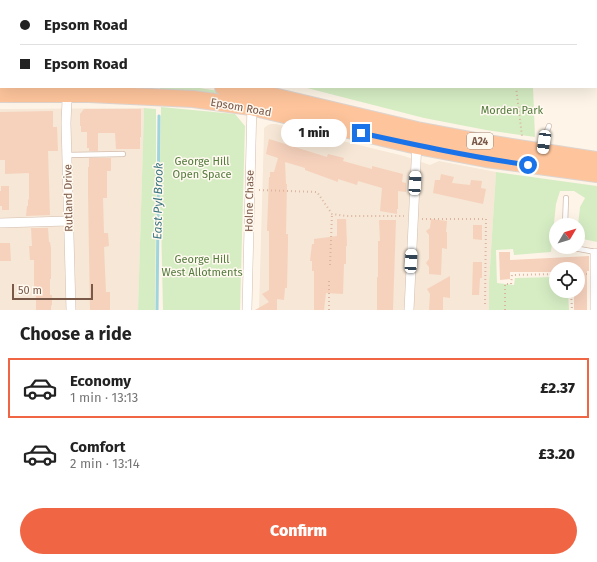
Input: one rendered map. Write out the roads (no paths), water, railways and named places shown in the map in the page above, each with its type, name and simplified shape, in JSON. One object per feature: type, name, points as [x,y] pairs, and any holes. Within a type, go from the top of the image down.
[{"type":"highway","name":"Epsom Road","points":[[225,88],[252,99],[417,138],[486,159],[597,160]]},
{"type":"highway","name":"Epsom Road","points":[[0,94],[66,90],[114,95],[187,99],[252,99]]},
{"type":"highway","name":"Epsom Road","points":[[541,159],[597,174]]},
{"type":"street","name":"Rutland Drive","points":[[66,90],[70,310]]},
{"type":"street","name":"Holne Chase","points":[[247,310],[252,99]]},
{"type":"street","points":[[410,310],[417,138]]},
{"type":"street","points":[[0,223],[68,221]]},
{"type":"street","points":[[595,310],[596,252]]},
{"type":"lane","points":[[541,159],[545,136],[549,126]]},
{"type":"lane","points":[[67,155],[123,154]]},
{"type":"lane","points":[[565,218],[566,198]]},
{"type":"lane","points":[[585,250],[596,252]]},
{"type":"waterway","name":"East Pyl Brook","points":[[157,310],[159,116]]},
{"type":"park label","name":"Morden Park","points":[[512,110]]},
{"type":"park label","name":"George Hill Open Space","points":[[202,167]]},
{"type":"park label","name":"George Hill West Allotments","points":[[202,265]]}]
